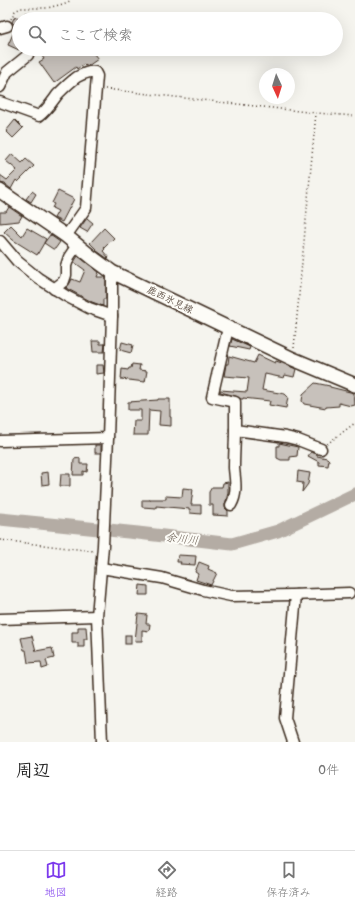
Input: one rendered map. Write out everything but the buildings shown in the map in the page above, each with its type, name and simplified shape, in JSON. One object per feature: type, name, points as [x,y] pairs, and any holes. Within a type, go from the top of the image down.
[{"type":"main road","name":"鹿西氷見線","points":[[0,191],[66,236],[112,272],[292,359],[355,385]]},
{"type":"street","points":[[0,87],[7,72],[27,56]]},
{"type":"street","points":[[0,102],[39,116],[44,113],[69,82],[90,72],[95,72],[97,76],[86,208],[66,236]]},
{"type":"street","points":[[0,241],[18,261],[54,289],[89,308],[112,316]]},
{"type":"street","points":[[54,289],[64,281],[69,257],[77,245]]},
{"type":"street","points":[[102,742],[97,616],[103,549],[108,438],[112,272]]},
{"type":"street","points":[[228,328],[212,397],[235,402],[235,490],[234,499],[231,504]]},
{"type":"street","points":[[235,430],[286,437],[321,449]]},
{"type":"street","points":[[0,441],[108,438]]},
{"type":"street","points":[[101,568],[162,578],[203,590],[231,596],[349,593]]},
{"type":"street","points":[[293,742],[285,718],[296,595]]},
{"type":"street","points":[[0,619],[97,616]]},
{"type":"path","points":[[14,12],[21,8],[46,8],[72,0]]},
{"type":"path","points":[[3,27],[12,15]]},
{"type":"path","points":[[97,89],[355,116]]},
{"type":"path","points":[[292,359],[316,113]]},
{"type":"path","points":[[321,449],[355,423]]},
{"type":"path","points":[[0,540],[103,549]]},
{"type":"waterway","name":"余川川","points":[[0,519],[232,544],[278,531],[355,494]]}]
